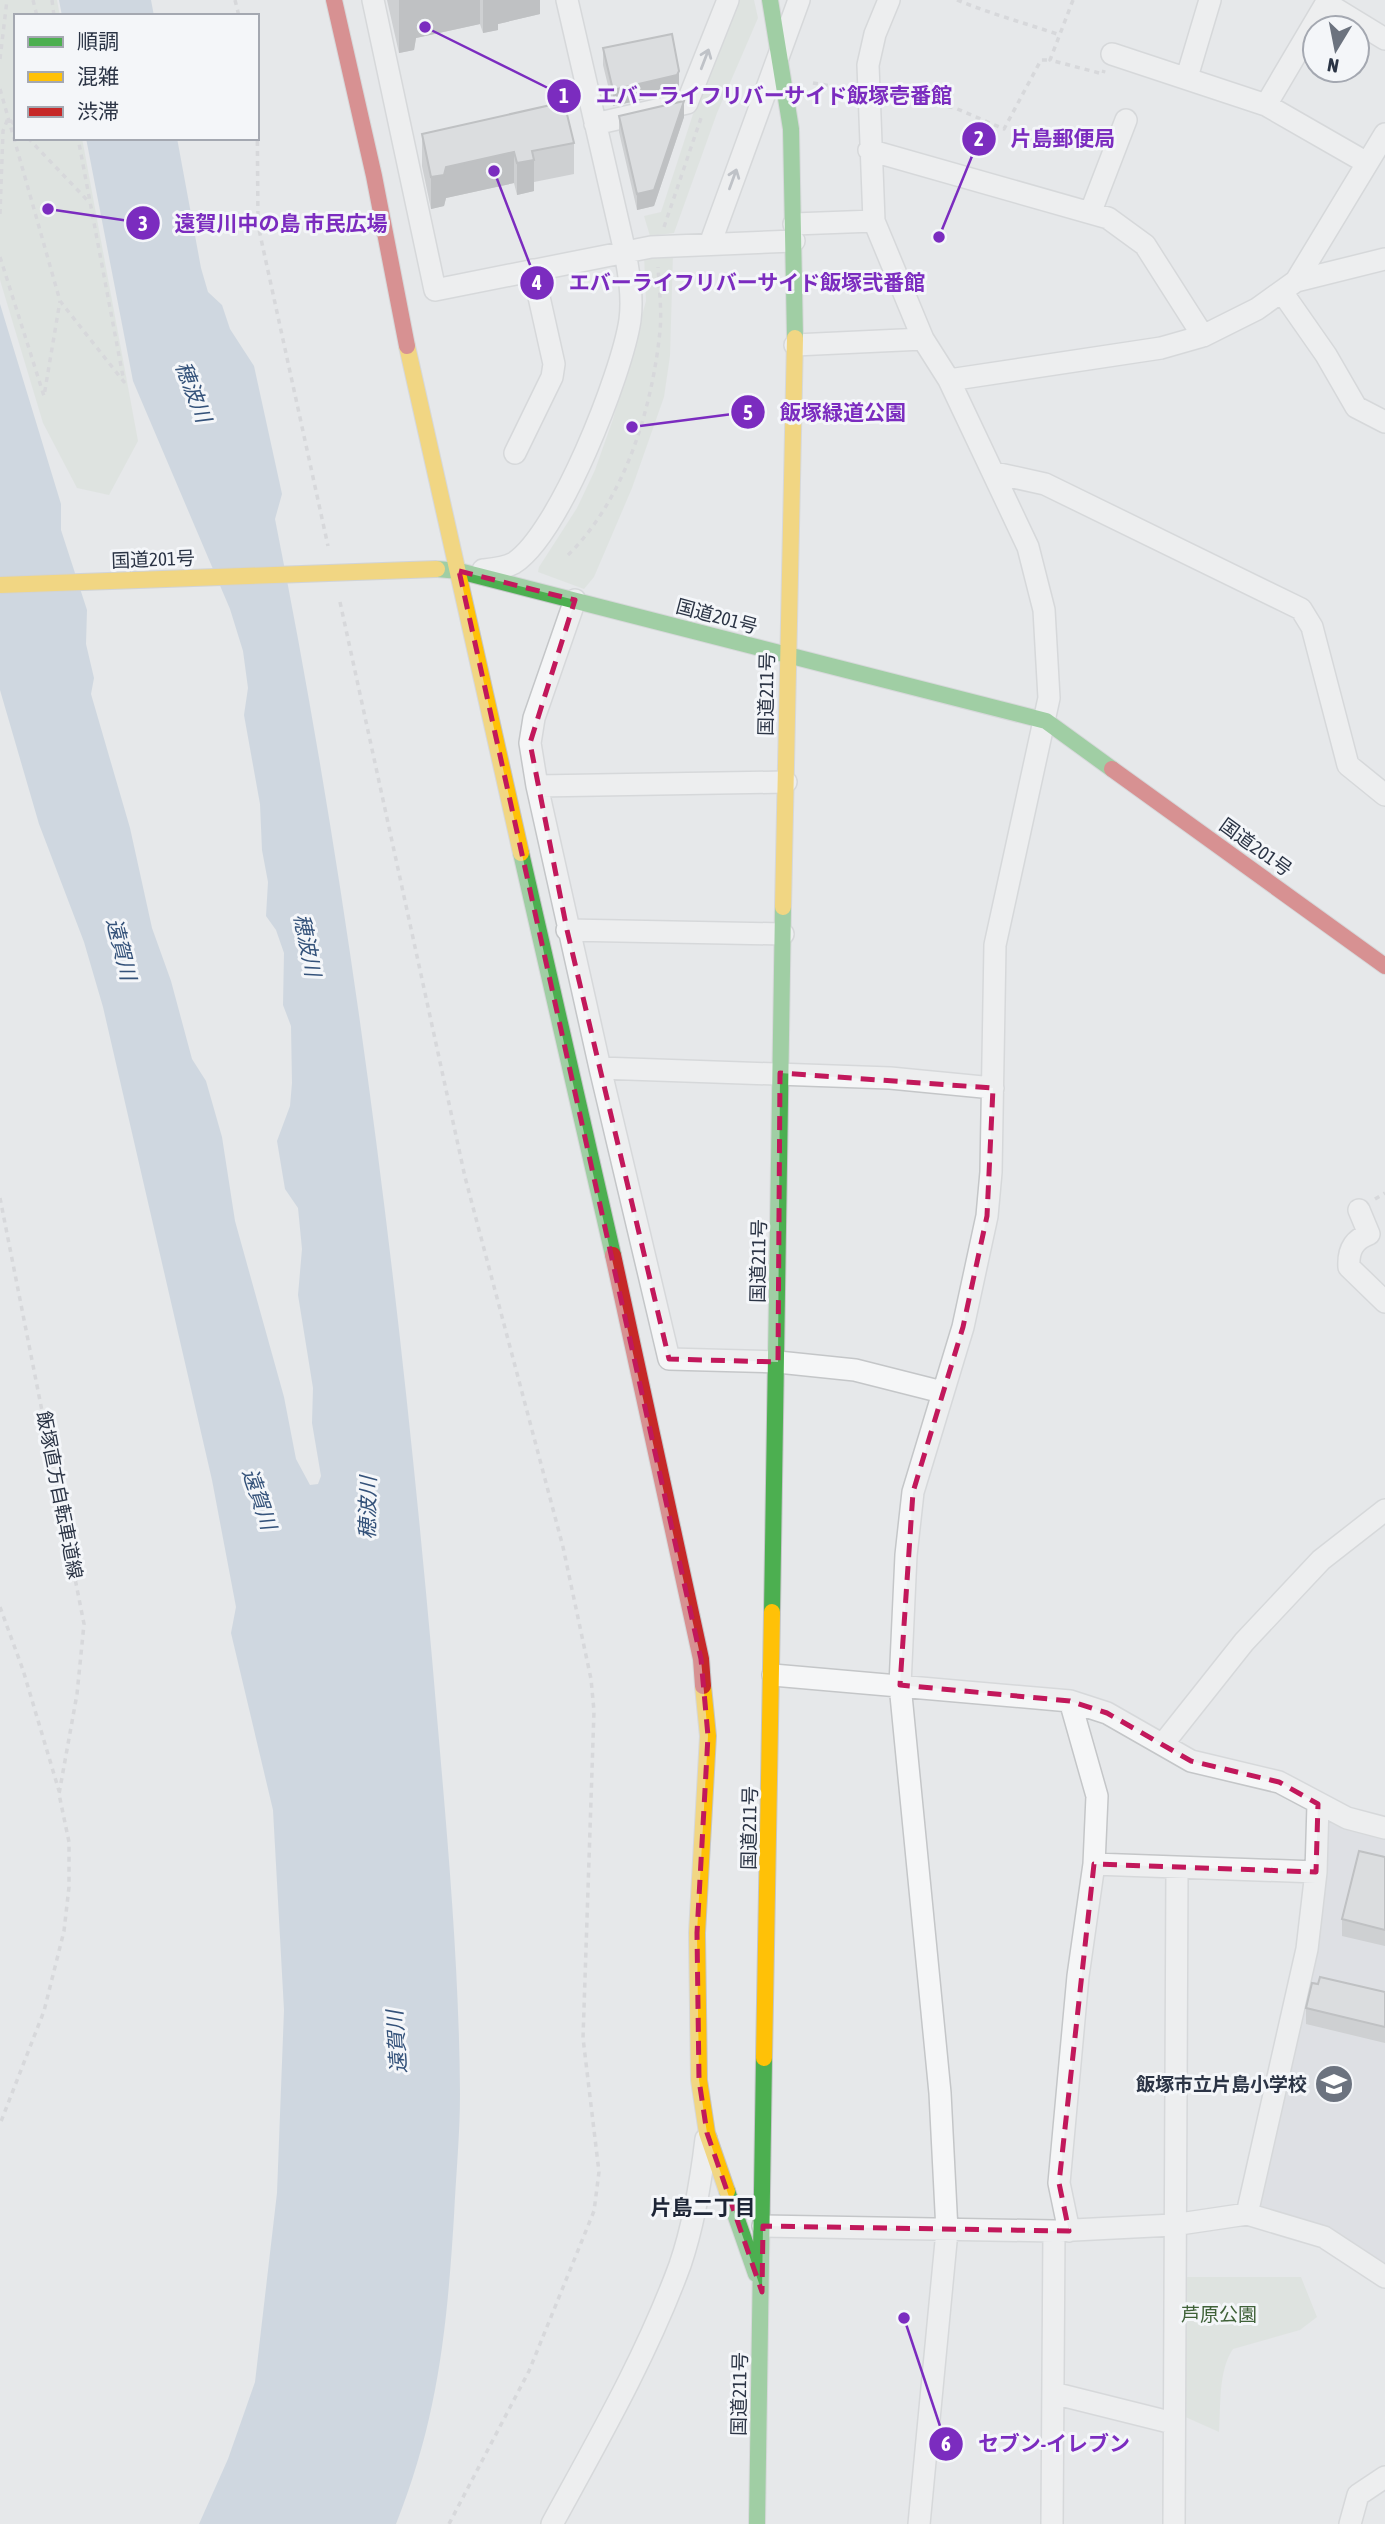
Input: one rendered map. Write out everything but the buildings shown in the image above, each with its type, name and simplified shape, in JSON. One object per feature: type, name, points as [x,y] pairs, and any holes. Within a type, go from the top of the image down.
[{"type":"main road","points":[[334,0],[374,176],[410,363],[634,1346],[701,1659],[708,1736],[697,1933],[699,2080],[707,2133],[762,2292]]},
{"type":"main road","name":"国道211号","points":[[757,2524],[773,1675],[787,656],[795,345],[791,129],[770,0]]},
{"type":"main road","name":"国道201号","points":[[0,585],[437,569],[459,571],[1046,721],[1385,966]]},
{"type":"street","points":[[359,0],[366,24],[383,52]]},
{"type":"street","points":[[373,0],[435,290],[625,251],[710,244],[874,221]]},
{"type":"street","points":[[459,571],[495,569],[514,563],[531,545],[558,507],[598,419],[630,320],[631,287],[625,251],[567,0]]},
{"type":"street","points":[[595,124],[687,103],[728,0]]},
{"type":"street","points":[[710,244],[799,0]]},
{"type":"street","points":[[889,0],[870,55],[869,150],[874,221],[923,339],[949,380],[995,472],[1028,547],[1045,610],[1049,698],[1046,721],[1002,902],[995,945],[988,1216],[963,1326],[913,1492],[906,1555],[900,1685],[939,2081],[947,2231],[919,2524]]},
{"type":"street","points":[[1187,77],[1210,0]]},
{"type":"street","points":[[1266,105],[1327,1],[1385,39]]},
{"type":"street","points":[[1109,60],[1187,77],[1266,105],[1367,163]]},
{"type":"street","points":[[1091,211],[1126,120]]},
{"type":"street","points":[[1289,286],[1385,134]]},
{"type":"street","points":[[869,150],[1091,211],[1131,232],[1145,244],[1203,336]]},
{"type":"street","points":[[949,380],[1161,348],[1203,336],[1257,309],[1289,286],[1385,260]]},
{"type":"street","points":[[515,453],[552,377],[554,364],[533,270]]},
{"type":"street","points":[[1289,286],[1356,407],[1375,409],[1385,422]]},
{"type":"street","points":[[795,345],[923,339]]},
{"type":"street","points":[[995,472],[1045,484],[1301,609],[1312,627],[1348,765],[1385,794]]},
{"type":"street","points":[[575,600],[534,718],[530,743],[567,930],[669,1359],[778,1362],[855,1370],[942,1392]]},
{"type":"street","points":[[537,786],[786,782]]},
{"type":"street","points":[[567,930],[783,934]]},
{"type":"street","points":[[600,1068],[890,1078],[993,1088]]},
{"type":"street","points":[[1359,1210],[1369,1234],[1358,1238],[1349,1254],[1349,1267],[1385,1302]]},
{"type":"street","points":[[1163,1744],[1244,1642],[1321,1560],[1385,1510]]},
{"type":"street","points":[[773,1675],[1070,1700],[1107,1713],[1191,1761],[1279,1782],[1348,1818],[1385,1828]]},
{"type":"street","points":[[1052,2524],[1053,2393],[1062,2231],[1059,2183],[1078,1976],[1094,1864],[1097,1796],[1070,1700]]},
{"type":"street","points":[[1247,2214],[1307,1949],[1316,1872],[1318,1804]]},
{"type":"street","points":[[1094,1864],[1316,1872]]},
{"type":"street","points":[[1174,2524],[1173,2225],[1177,1869]]},
{"type":"street","points":[[552,2524],[626,2388],[680,2264],[700,2190],[707,2133]]},
{"type":"street","points":[[763,2226],[1062,2231],[1173,2225],[1247,2214],[1324,2238],[1385,2277]]},
{"type":"street","points":[[1053,2393],[1173,2423]]},
{"type":"street","points":[[1350,2524],[1358,2496],[1385,2477]]},
{"type":"path","points":[[0,58],[7,0]]},
{"type":"path","points":[[957,0],[998,17],[1009,17],[1060,35]]},
{"type":"path","points":[[1050,60],[1073,0]]},
{"type":"path","points":[[811,83],[955,108],[1004,129],[1041,60],[1103,74],[1109,60]]},
{"type":"path","points":[[0,89],[14,139]]},
{"type":"path","points":[[568,555],[605,512],[633,447],[652,382],[661,329],[658,259],[645,234],[663,229],[706,107]]},
{"type":"path","points":[[8,118],[14,124]]},
{"type":"path","points":[[0,214],[3,131],[8,118]]},
{"type":"path","points":[[14,140],[60,301],[124,382],[78,140]]},
{"type":"path","points":[[30,140],[91,204]]},
{"type":"path","points":[[257,140],[258,225],[331,559]]},
{"type":"path","points":[[0,257],[44,396],[60,301]]},
{"type":"path","points":[[340,599],[465,1177],[563,1546],[591,1679],[594,1711],[583,2038],[599,2172],[594,2211],[529,2371],[449,2524]]},
{"type":"path","name":"飯塚直方自転車道線","points":[[0,1198],[84,1624],[77,1695],[59,1794]]},
{"type":"path","name":"飯塚直方自転車道線","points":[[0,1607],[23,1670],[59,1794],[69,1842],[69,1887],[64,1931],[44,2011],[0,2124]]},
{"type":"highlighted area","points":[[459,571],[575,600],[530,743],[567,930],[669,1359],[778,1362],[780,1073],[993,1088],[987,1216],[963,1327],[913,1492],[900,1685],[1070,1701],[1107,1713],[1191,1761],[1279,1782],[1318,1804],[1316,1872],[1094,1864],[1059,2183],[1069,2231],[763,2226],[762,2292],[707,2133],[699,2080],[697,1933],[708,1736],[701,1659]]},
{"type":"shaded area","name":"飯塚市立片島小学校","points":[[1324,1816],[1385,1836],[1385,2264],[1332,2231],[1254,2209]]},
{"type":"green space","points":[[0,0],[57,0],[60,14],[14,14],[14,140],[82,140],[138,441],[109,495],[77,488],[43,423],[0,280]]},
{"type":"green space","points":[[736,0],[754,0],[758,18],[717,113],[674,233],[650,236],[644,216],[661,212],[695,108]]},
{"type":"green space","points":[[673,254],[670,356],[664,397],[632,488],[594,577],[584,589],[538,572],[539,567],[577,508],[595,470],[613,419],[646,301],[644,255]]},
{"type":"green space","name":"芦原公園","points":[[1181,2277],[1301,2277],[1317,2317],[1300,2330],[1233,2349],[1223,2378],[1219,2432],[1181,2415]]},
{"type":"water","points":[[59,0],[151,0],[154,14],[62,14]]},
{"type":"water","points":[[86,140],[177,140],[201,268],[208,292],[222,305],[230,329],[254,366],[282,494],[275,519],[326,802],[369,1086],[419,1515],[450,1876],[459,2039],[459,2139],[444,2335],[422,2447],[396,2524],[199,2524],[228,2459],[255,2382],[277,2193],[284,2010],[273,1810],[231,1633],[236,1607],[212,1480],[103,1007],[84,942],[39,824],[0,690],[0,304],[61,504],[61,530],[87,610],[86,644],[94,678],[91,694],[130,828],[152,928],[171,981],[192,1059],[206,1081],[222,1137],[235,1221],[284,1397],[296,1459],[310,1485],[318,1484],[321,1476],[312,1423],[313,1388],[298,1295],[302,1249],[298,1208],[285,1189],[277,1141],[290,1106],[291,1026],[283,1005],[284,953],[276,930],[266,916],[268,882],[262,850],[260,804],[244,715],[248,688],[243,651],[230,609],[133,381]]},
{"type":"traffic: fast","points":[[770,0],[791,129],[795,338]]},
{"type":"traffic: fast","points":[[437,569],[459,571],[1046,721],[1112,769]]},
{"type":"traffic: fast","points":[[521,853],[613,1255]]},
{"type":"traffic: fast","points":[[772,1612],[783,907]]},
{"type":"traffic: fast","points":[[757,2524],[764,2058]]},
{"type":"traffic: fast","points":[[727,2191],[756,2274]]},
{"type":"traffic: slow","points":[[783,907],[795,338]]},
{"type":"traffic: slow","points":[[407,346],[521,853]]},
{"type":"traffic: slow","points":[[0,585],[437,569]]},
{"type":"traffic: slow","points":[[764,2058],[772,1612]]},
{"type":"traffic: slow","points":[[703,1686],[708,1736],[697,1933],[699,2080],[707,2133],[727,2191]]},
{"type":"traffic: jam","points":[[334,0],[374,176],[407,346]]},
{"type":"traffic: jam","points":[[1112,769],[1385,966]]},
{"type":"traffic: jam","points":[[613,1255],[701,1659],[703,1686]]},
{"type":"place","name":"エバーライフリバーサイド飯塚壱番館","points":[[425,27]]},
{"type":"place","name":"エバーライフリバーサイド飯塚弐番館","points":[[494,171]]},
{"type":"place","name":"遠賀川中の島 市民広場","points":[[48,209]]},
{"type":"place","name":"片島郵便局","points":[[939,237]]},
{"type":"place","name":"飯塚緑道公園","points":[[632,427]]},
{"type":"place","name":"飯塚市立片島小学校","points":[[1334,2084]]},
{"type":"place","name":"セブン-イレブン","points":[[904,2318]]},
{"type":"district","name":"片島二丁目","points":[[703,2208]]},
{"type":"water label","name":"穂波川","points":[[193,392]]},
{"type":"water label","name":"穂波川","points":[[307,945]]},
{"type":"water label","name":"遠賀川","points":[[121,949]]},
{"type":"water label","name":"遠賀川","points":[[259,1499]]},
{"type":"water label","name":"穂波川","points":[[368,1508]]},
{"type":"water label","name":"遠賀川","points":[[397,2042]]}]
